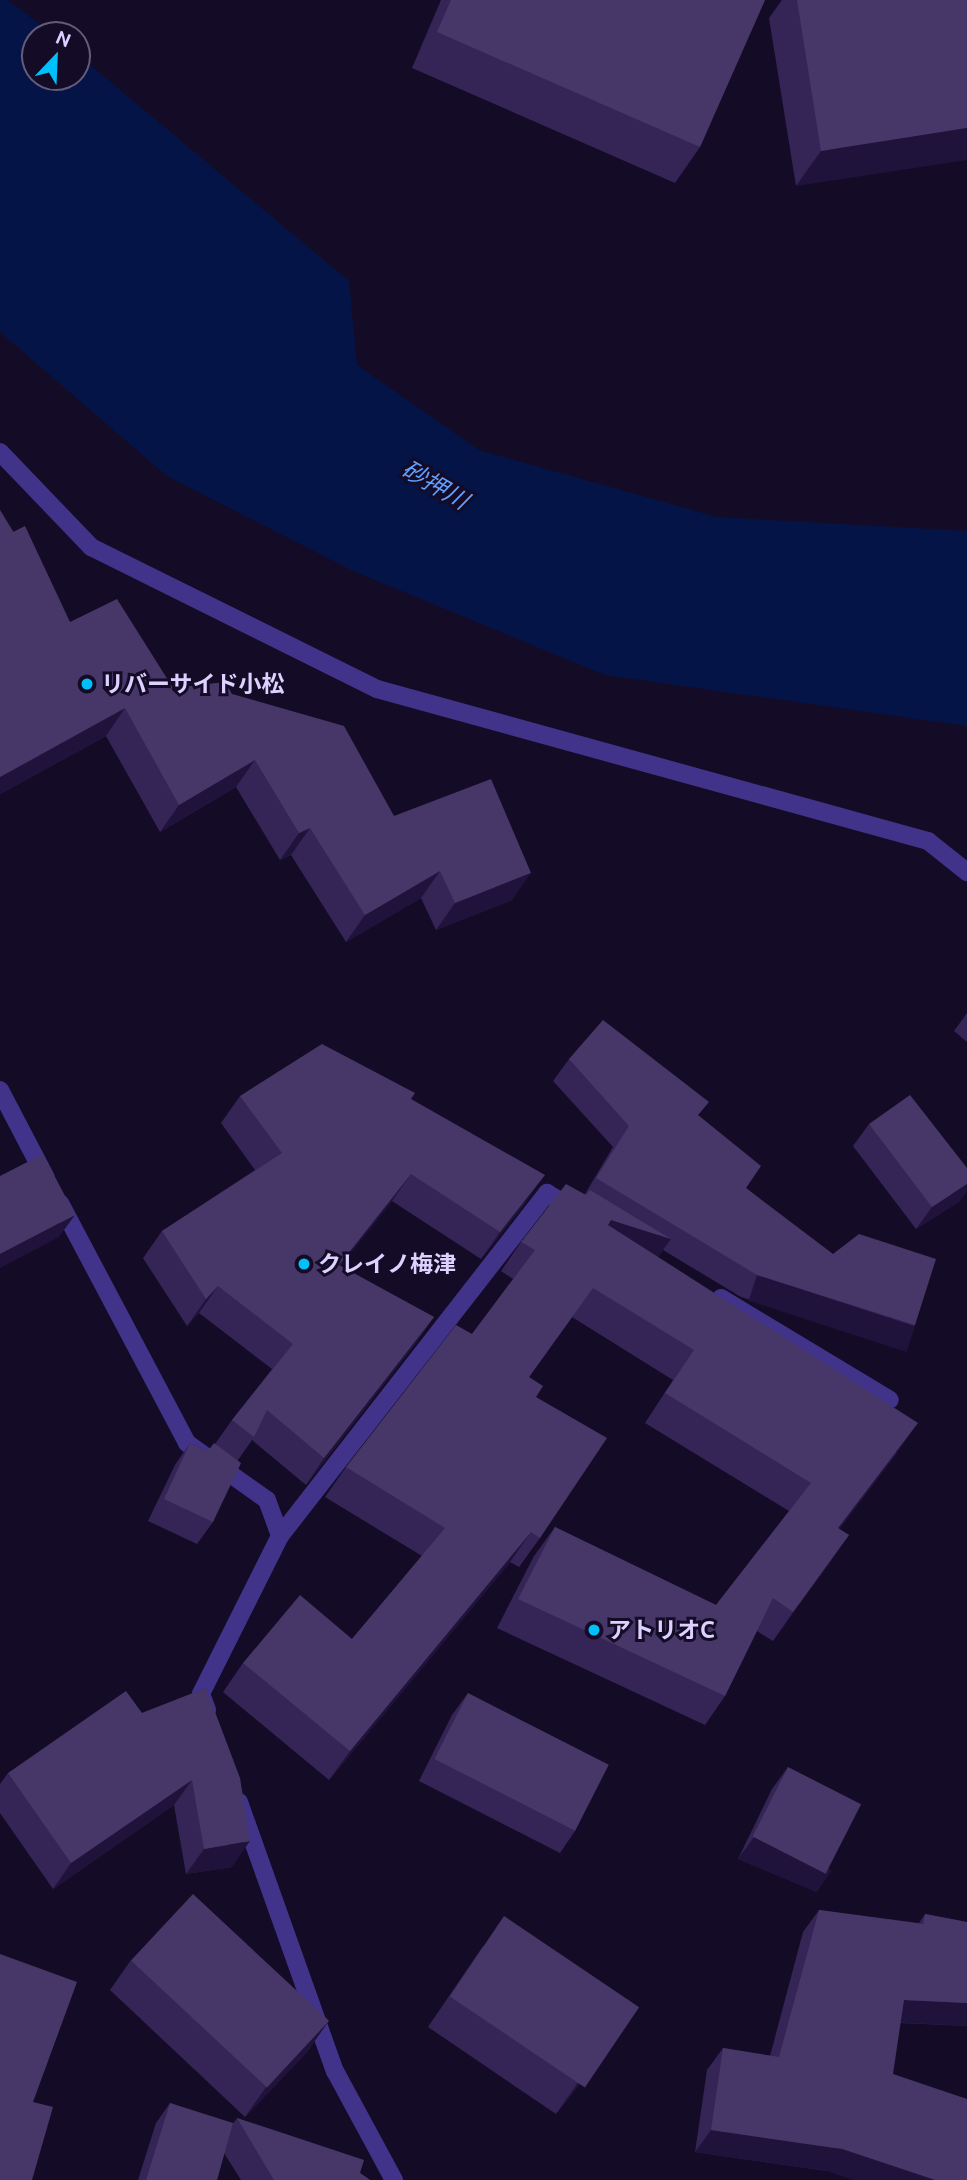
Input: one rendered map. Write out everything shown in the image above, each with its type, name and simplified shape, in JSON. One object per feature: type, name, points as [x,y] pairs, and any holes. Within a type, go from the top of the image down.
[{"type":"street","points":[[0,452],[90,547],[377,689],[928,841],[967,872]]},
{"type":"street","points":[[3,1099],[187,1443],[267,1500],[280,1536]]},
{"type":"street","points":[[215,1733],[201,1694],[280,1536],[547,1193],[595,1222]]},
{"type":"street","points":[[701,1286],[890,1400]]},
{"type":"street","points":[[233,1785],[335,2071],[394,2180]]},
{"type":"water","name":"砂押川","points":[[0,0],[8,0],[36,21],[21,21],[21,91],[91,91],[91,66],[349,281],[357,365],[479,450],[717,517],[967,531],[967,726],[605,675],[353,571],[167,476],[0,332]]},
{"type":"building","points":[[451,0],[765,0],[700,147],[437,32]]},
{"type":"building","points":[[797,0],[967,0],[967,128],[821,151]]},
{"type":"building","points":[[0,510],[13,532],[25,526],[70,622],[117,599],[173,688],[225,682],[232,694],[344,726],[394,816],[491,779],[531,873],[455,903],[440,871],[365,915],[310,828],[299,833],[255,760],[179,805],[125,708],[0,777]]},
{"type":"building","points":[[603,1020],[709,1102],[698,1115],[761,1166],[746,1188],[833,1254],[859,1234],[936,1259],[915,1325],[757,1275],[596,1178],[629,1126],[569,1059]]},
{"type":"building","points":[[322,1044],[415,1093],[411,1099],[545,1175],[500,1232],[411,1174],[339,1265],[434,1317],[324,1458],[267,1410],[254,1437],[232,1420],[293,1344],[218,1286],[206,1299],[162,1231],[282,1153],[240,1096]]},
{"type":"building","points":[[910,1095],[967,1168],[967,1184],[932,1207],[869,1124]]},
{"type":"building","points":[[43,1154],[75,1215],[0,1254],[0,1176]]},
{"type":"building","points":[[566,1184],[586,1195],[590,1190],[671,1239],[611,1220],[608,1225],[918,1423],[838,1528],[849,1535],[793,1612],[773,1598],[725,1696],[518,1599],[555,1527],[716,1605],[811,1483],[665,1393],[694,1350],[593,1288],[529,1377],[543,1386],[536,1397],[607,1438],[540,1538],[531,1532],[350,1751],[243,1663],[300,1595],[352,1639],[445,1528],[346,1467],[456,1325],[472,1334],[535,1250],[521,1242]]},
{"type":"building","points":[[190,1443],[208,1451],[214,1443],[241,1463],[213,1522],[164,1499]]},
{"type":"building","points":[[206,1688],[240,1778],[250,1841],[204,1849],[192,1780],[71,1863],[8,1773],[126,1691],[142,1713]]},
{"type":"building","points":[[468,1693],[609,1765],[575,1831],[434,1759]]},
{"type":"building","points":[[788,1767],[861,1804],[826,1874],[753,1836]]},
{"type":"building","points":[[193,1894],[329,2021],[267,2087],[131,1961]]},
{"type":"building","points":[[819,1910],[923,1924],[925,1914],[967,1922],[967,2003],[904,2000],[893,2074],[967,2099],[967,2180],[935,2180],[842,2149],[711,2130],[723,2048],[779,2057]]},
{"type":"building","points":[[504,1916],[639,2007],[585,2088],[450,1996]]},
{"type":"building","points":[[0,1954],[77,1982],[33,2102],[53,2107],[32,2180],[0,2180]]},
{"type":"building","points":[[170,2103],[233,2123],[217,2180],[146,2180]]},
{"type":"building","points":[[237,2118],[364,2160],[360,2173],[370,2180],[274,2180]]},
{"type":"place","name":"リバーサイド小松","points":[[87,684]]},
{"type":"place","name":"クレイノ梅津","points":[[304,1264]]},
{"type":"place","name":"アトリオC","points":[[594,1630]]}]
